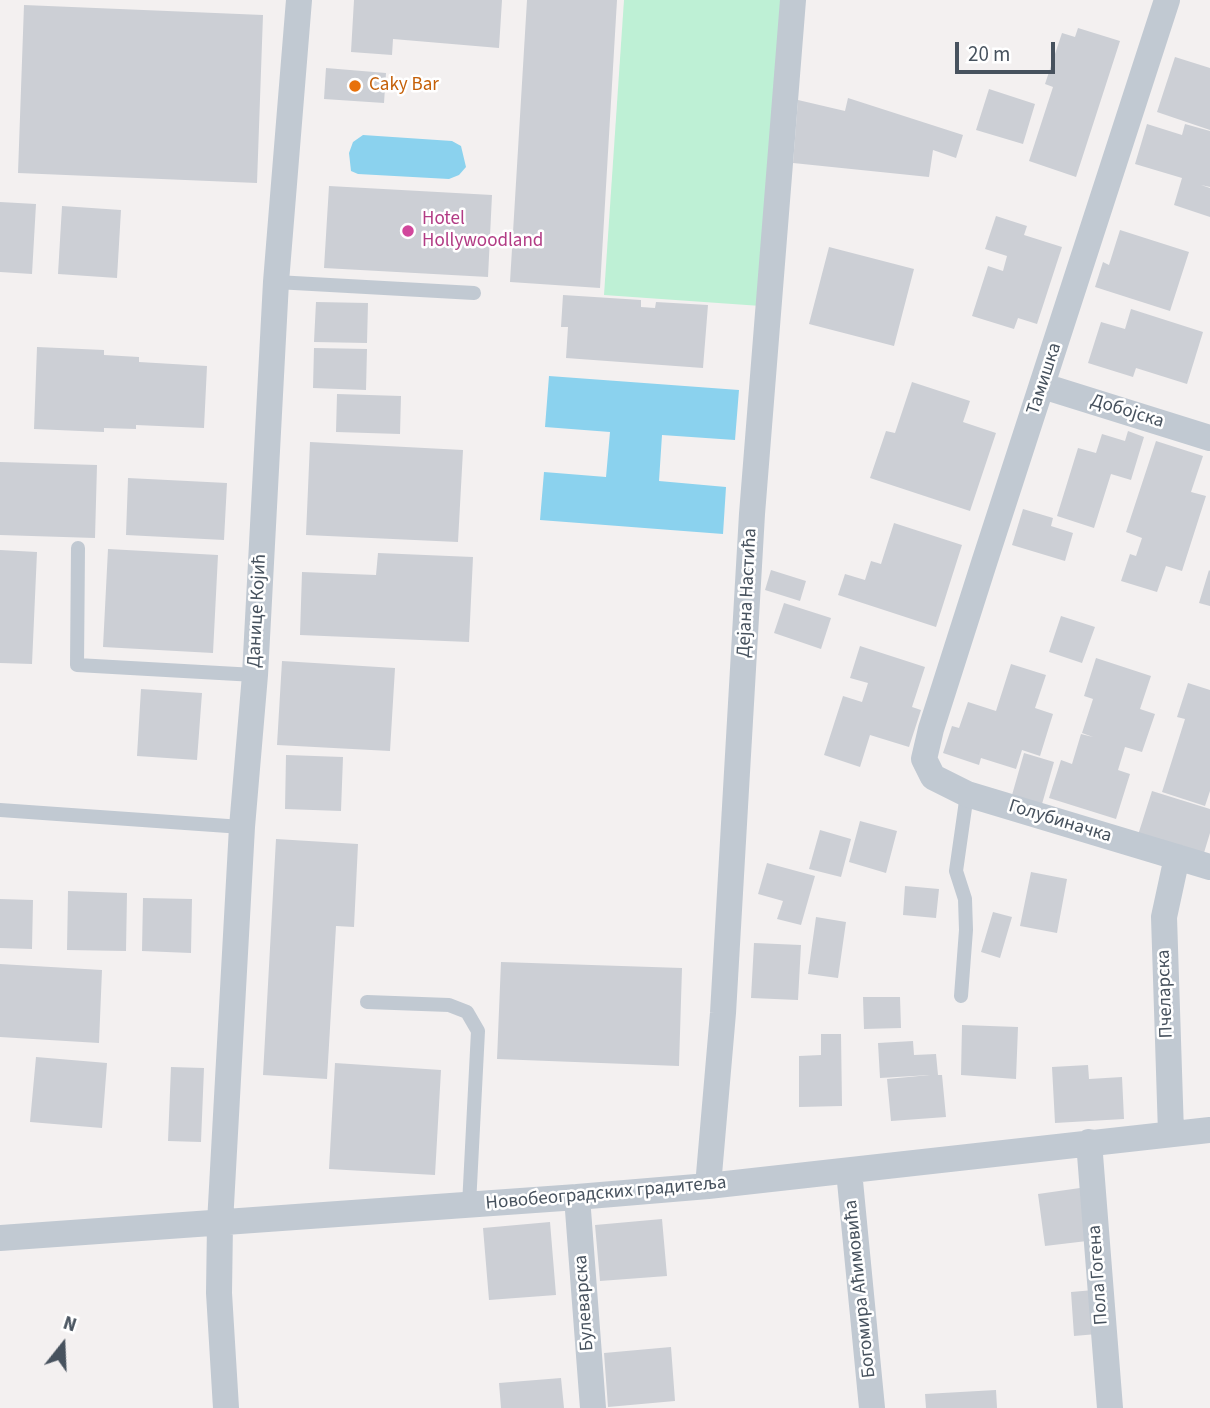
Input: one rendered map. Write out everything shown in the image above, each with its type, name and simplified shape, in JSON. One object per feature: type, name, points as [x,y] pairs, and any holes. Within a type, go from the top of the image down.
[{"type":"street","name":"Данице Којић","points":[[226,1408],[219,1293],[220,1223],[242,827],[255,675],[276,282],[299,0]]},
{"type":"street","name":"Дејана Настића","points":[[708,1186],[723,1013],[752,514],[793,0]]},
{"type":"street","name":"Тамишка","points":[[924,759],[931,729],[1167,0]]},
{"type":"street","name":"Добојска","points":[[1044,386],[1210,438]]},
{"type":"street","name":"Голубиначка","points":[[924,759],[933,777],[967,794],[1210,867]]},
{"type":"street","name":"Пчеларска","points":[[1171,1133],[1164,917],[1177,857]]},
{"type":"street","name":"Новобеоградских градитеља","points":[[0,1238],[708,1186],[1210,1130]]},
{"type":"street","name":"Пола Гогена","points":[[1089,1142],[1110,1408]]},
{"type":"street","name":"Богомира Аћимовића","points":[[849,1171],[872,1408]]},
{"type":"street","name":"Булеварска","points":[[577,1197],[593,1408]]},
{"type":"lane","points":[[276,282],[474,293]]},
{"type":"lane","points":[[78,548],[77,665],[255,675]]},
{"type":"lane","points":[[961,996],[965,900],[956,871],[967,794]]},
{"type":"lane","points":[[0,810],[242,827]]},
{"type":"lane","points":[[367,1002],[449,1005],[467,1012],[478,1031],[470,1205]]},
{"type":"green space","points":[[624,0],[782,0],[761,306],[604,295]]},
{"type":"water","points":[[363,135],[452,141],[461,146],[466,167],[459,175],[449,179],[358,174],[351,171],[349,153],[353,142]]},
{"type":"water","points":[[549,376],[739,390],[735,440],[662,435],[659,481],[726,487],[723,534],[540,520],[544,472],[606,477],[610,432],[545,427]]},
{"type":"building","points":[[354,0],[502,0],[499,48],[393,39],[392,55],[351,52]]},
{"type":"building","points":[[527,0],[617,0],[600,288],[510,282]]},
{"type":"building","points":[[24,5],[263,15],[257,183],[18,173]]},
{"type":"building","points":[[1078,28],[1120,41],[1076,177],[1029,161],[1053,87],[1045,84],[1062,33],[1075,37]]},
{"type":"building","points":[[1175,57],[1210,68],[1210,130],[1157,112]]},
{"type":"building","name":"Caky Bar","points":[[326,68],[386,73],[384,103],[324,99]]},
{"type":"building","points":[[989,89],[1035,104],[1023,144],[976,130]]},
{"type":"building","points":[[848,98],[963,135],[956,158],[933,150],[929,177],[793,163],[798,100],[845,111]]},
{"type":"building","points":[[1147,124],[1182,135],[1185,124],[1210,131],[1210,187],[1201,185],[1210,188],[1210,217],[1174,205],[1182,178],[1135,164]]},
{"type":"building","name":"Hotel Hollywoodland","points":[[329,186],[492,195],[488,277],[324,268]]},
{"type":"building","points":[[0,202],[36,204],[32,274],[0,272]]},
{"type":"building","points":[[62,206],[121,210],[117,278],[58,274]]},
{"type":"building","points":[[996,216],[1027,226],[1024,235],[1062,247],[1037,324],[1018,318],[1014,329],[972,316],[988,266],[1003,271],[1007,256],[985,249]]},
{"type":"building","points":[[1120,230],[1189,252],[1170,311],[1095,287],[1103,262],[1109,265]]},
{"type":"building","points":[[829,247],[914,269],[894,346],[809,324]]},
{"type":"building","points":[[563,295],[641,300],[641,307],[655,308],[656,302],[708,305],[703,368],[566,358],[568,327],[561,327]]},
{"type":"building","points":[[316,302],[368,303],[367,343],[314,342]]},
{"type":"building","points":[[1131,309],[1203,332],[1187,384],[1136,368],[1133,377],[1088,363],[1101,322],[1125,329]]},
{"type":"building","points":[[37,347],[104,350],[104,355],[139,357],[139,362],[207,366],[204,428],[136,425],[136,429],[104,428],[104,432],[34,429]]},
{"type":"building","points":[[314,348],[367,349],[366,390],[313,388]]},
{"type":"building","points":[[912,382],[970,401],[963,422],[996,433],[970,511],[870,478],[886,431],[895,433]]},
{"type":"building","points":[[337,394],[401,396],[400,434],[336,432]]},
{"type":"building","points":[[1128,431],[1144,437],[1131,480],[1111,474],[1094,528],[1057,516],[1078,448],[1096,453],[1102,434],[1125,441]]},
{"type":"building","points":[[1156,441],[1203,456],[1191,492],[1206,496],[1182,571],[1166,566],[1157,592],[1121,581],[1130,554],[1136,556],[1142,538],[1126,532]]},
{"type":"building","points":[[310,442],[463,450],[458,542],[306,535]]},
{"type":"building","points":[[0,462],[97,465],[95,538],[0,535]]},
{"type":"building","points":[[128,478],[227,483],[224,540],[126,535]]},
{"type":"building","points":[[1023,509],[1053,518],[1051,526],[1073,533],[1065,561],[1012,545]]},
{"type":"building","points":[[894,523],[962,545],[936,627],[838,595],[845,574],[865,580],[871,561],[881,564]]},
{"type":"building","points":[[108,549],[218,555],[213,653],[103,647]]},
{"type":"building","points":[[0,550],[37,552],[32,664],[0,663]]},
{"type":"building","points":[[378,553],[473,557],[469,642],[300,635],[302,572],[376,575]]},
{"type":"building","points":[[771,570],[806,581],[800,601],[765,590]]},
{"type":"building","points":[[1210,571],[1210,606],[1199,603]]},
{"type":"building","points":[[784,603],[831,618],[821,649],[774,633]]},
{"type":"building","points":[[1061,616],[1095,627],[1082,663],[1049,652]]},
{"type":"building","points":[[860,646],[925,667],[912,707],[921,710],[909,747],[870,735],[860,767],[824,755],[843,696],[862,702],[868,683],[850,678]]},
{"type":"building","points":[[1096,658],[1151,676],[1140,709],[1155,714],[1142,752],[1125,747],[1118,770],[1130,774],[1116,819],[1049,798],[1061,760],[1072,764],[1081,734],[1093,737],[1082,733],[1093,699],[1084,696]]},
{"type":"building","points":[[282,661],[395,668],[390,751],[277,745]]},
{"type":"building","points":[[1011,664],[1046,675],[1035,708],[1053,714],[1040,756],[1022,750],[1016,769],[981,758],[979,765],[943,753],[952,726],[959,728],[968,702],[996,711]]},
{"type":"building","points":[[1188,683],[1210,690],[1210,791],[1205,806],[1162,792],[1185,719],[1177,717]]},
{"type":"building","points":[[141,689],[202,693],[197,760],[137,756]]},
{"type":"building","points":[[1024,753],[1054,762],[1042,804],[1012,795]]},
{"type":"building","points":[[286,755],[343,757],[341,811],[285,809]]},
{"type":"building","points":[[1152,791],[1210,809],[1210,833],[1203,856],[1138,835]]},
{"type":"building","points":[[860,821],[897,831],[886,873],[849,862]]},
{"type":"building","points":[[820,830],[851,839],[841,877],[809,869]]},
{"type":"building","points":[[276,839],[358,844],[354,927],[336,926],[327,1079],[263,1075]]},
{"type":"building","points":[[767,863],[815,876],[801,925],[777,919],[783,901],[758,894]]},
{"type":"building","points":[[1031,872],[1067,879],[1057,933],[1020,926]]},
{"type":"building","points":[[905,886],[939,889],[936,918],[903,915]]},
{"type":"building","points":[[68,891],[127,893],[126,951],[67,950]]},
{"type":"building","points":[[143,898],[192,899],[191,953],[142,951]]},
{"type":"building","points":[[0,899],[33,900],[32,949],[0,948]]},
{"type":"building","points":[[993,912],[1012,917],[1000,958],[981,952]]},
{"type":"building","points":[[816,917],[846,922],[838,978],[808,974]]},
{"type":"building","points":[[754,943],[801,945],[798,1000],[751,998]]},
{"type":"building","points":[[501,962],[682,968],[679,1066],[497,1059]]},
{"type":"building","points":[[0,964],[102,970],[99,1043],[0,1037]]},
{"type":"building","points":[[863,997],[900,997],[901,1028],[864,1029]]},
{"type":"building","points":[[962,1025],[1018,1027],[1016,1079],[961,1075]]},
{"type":"building","points":[[821,1034],[841,1034],[842,1106],[799,1107],[799,1056],[821,1055]]},
{"type":"building","points":[[913,1041],[914,1055],[936,1054],[938,1075],[942,1075],[946,1117],[891,1121],[887,1079],[930,1075],[880,1078],[878,1043]]},
{"type":"building","points":[[36,1057],[107,1063],[102,1128],[30,1122]]},
{"type":"building","points":[[335,1063],[441,1070],[435,1175],[329,1169]]},
{"type":"building","points":[[1088,1065],[1089,1079],[1122,1077],[1124,1119],[1055,1123],[1052,1067]]},
{"type":"building","points":[[171,1067],[204,1068],[201,1142],[168,1141]]},
{"type":"building","points":[[1080,1188],[1087,1241],[1045,1246],[1038,1194]]},
{"type":"building","points":[[662,1219],[667,1276],[600,1281],[595,1225]]},
{"type":"building","points":[[550,1222],[556,1295],[489,1300],[483,1228]]},
{"type":"building","points":[[1094,1290],[1097,1334],[1074,1336],[1071,1292]]},
{"type":"building","points":[[671,1347],[675,1401],[608,1407],[604,1353]]},
{"type":"building","points":[[561,1378],[564,1408],[501,1408],[499,1383]]},
{"type":"building","points":[[996,1390],[997,1408],[926,1408],[925,1394]]},
{"type":"place","name":"Caky Bar","points":[[355,86]]},
{"type":"place","name":"Hotel Hollywoodland","points":[[408,231]]}]
